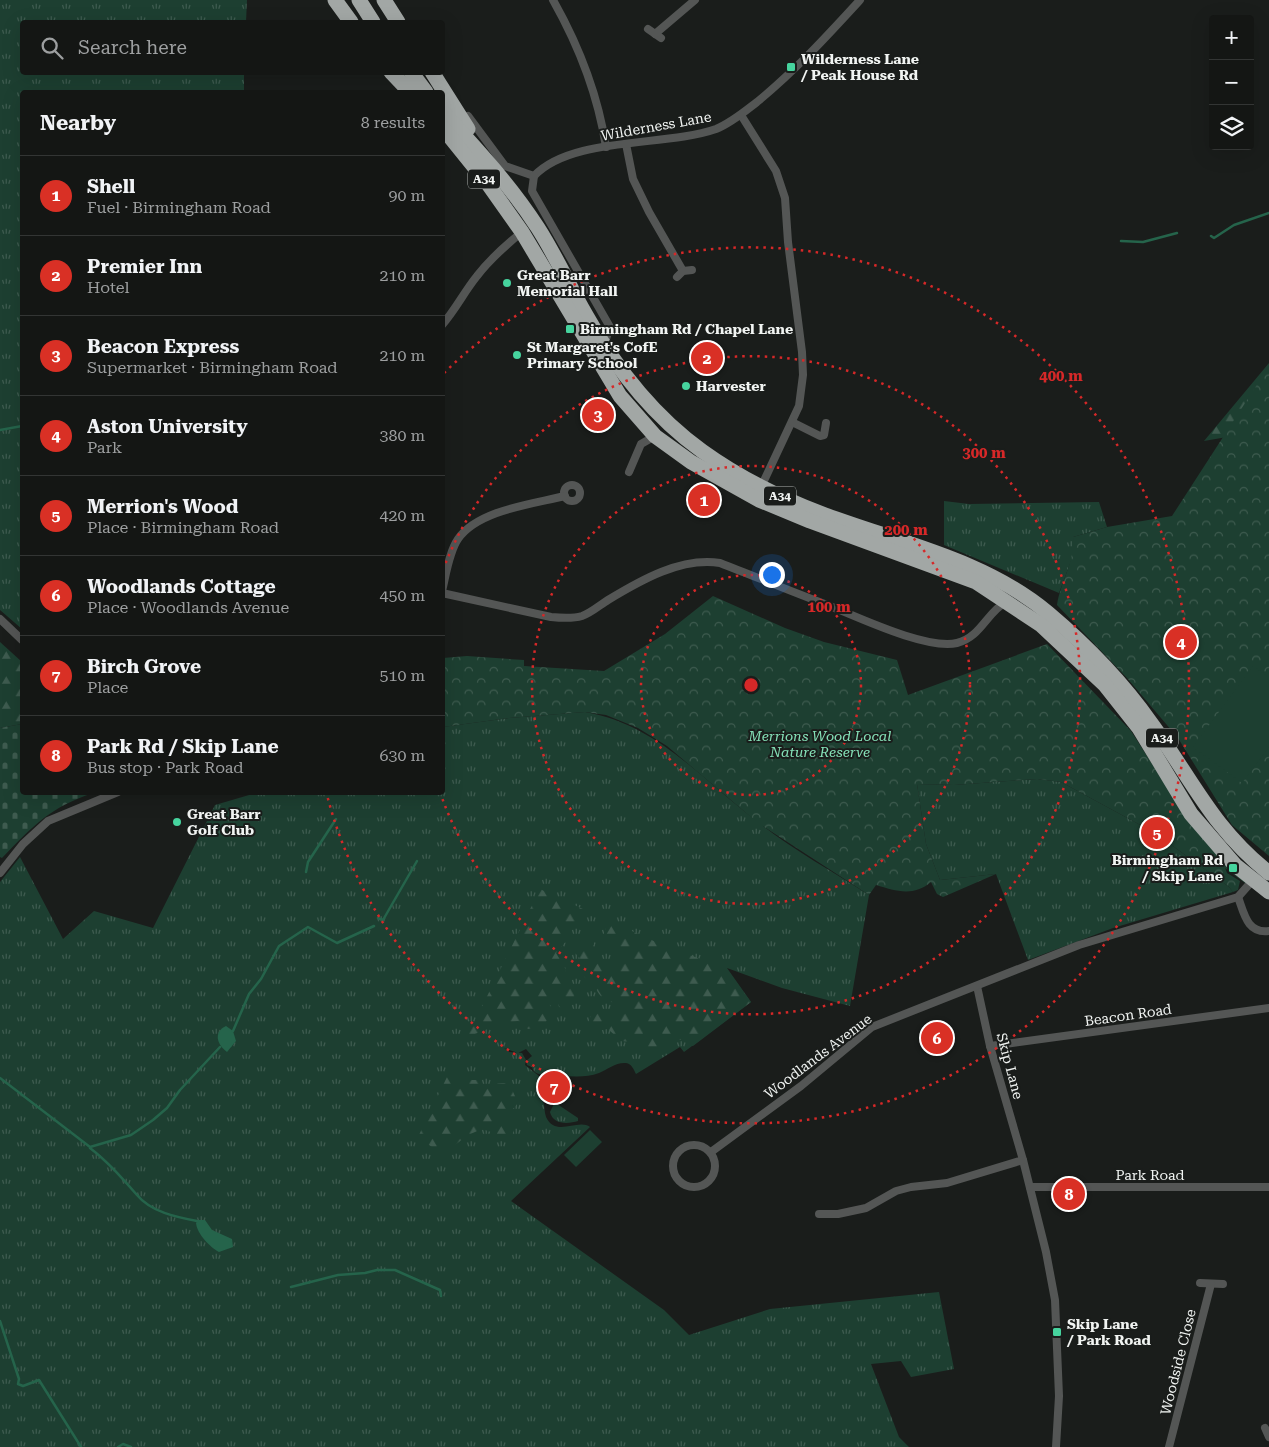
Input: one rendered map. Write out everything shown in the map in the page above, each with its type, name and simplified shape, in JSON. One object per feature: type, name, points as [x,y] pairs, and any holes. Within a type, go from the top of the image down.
[{"type":"highway","points":[[335,0],[350,20]]},
{"type":"highway","points":[[351,0],[364,20]]},
{"type":"highway","points":[[358,0],[372,20]]},
{"type":"highway","points":[[384,0],[397,20]]},
{"type":"highway","points":[[394,75],[408,90]]},
{"type":"highway","points":[[403,75],[414,90]]},
{"type":"highway","points":[[413,75],[424,90]]},
{"type":"highway","points":[[434,75],[444,90]]},
{"type":"highway","points":[[445,91],[485,156]]},
{"type":"highway","points":[[447,94],[445,118],[526,220],[527,228],[522,232]]},
{"type":"highway","name":"A34","points":[[445,118],[485,156],[510,186],[539,230],[604,346],[640,394],[667,422],[692,444],[743,478],[818,512],[915,545],[1009,596],[1074,654],[1105,685],[1140,728],[1191,814],[1226,854],[1253,880],[1269,892]]},
{"type":"highway","name":"A34","points":[[522,232],[620,396],[650,432],[691,462],[759,500],[810,522],[976,582],[1045,610],[1113,676],[1154,727],[1198,796],[1220,826],[1253,860],[1269,873]]},
{"type":"highway","points":[[628,379],[626,390],[650,432],[662,429],[646,408],[640,394]]},
{"type":"street","points":[[553,0],[575,42],[590,81],[601,116],[606,147]]},
{"type":"street","points":[[655,34],[695,0]]},
{"type":"street","name":"Wilderness Lane","points":[[534,176],[543,166],[562,158],[606,147],[700,134],[728,124],[785,79],[860,0]]},
{"type":"street","points":[[447,94],[463,110],[506,166],[534,176],[532,191],[610,327],[604,346]]},
{"type":"street","points":[[740,115],[776,171],[785,198],[788,242],[804,375],[799,406],[761,487]]},
{"type":"street","points":[[626,144],[633,179],[649,212],[683,272]]},
{"type":"street","points":[[445,322],[458,307],[476,277],[504,246],[522,232]]},
{"type":"street","points":[[676,278],[683,272],[692,270]]},
{"type":"street","points":[[792,422],[820,436],[824,435],[826,423]]},
{"type":"street","points":[[628,472],[641,444],[650,432]]},
{"type":"street","points":[[445,582],[458,539],[477,522],[502,511],[564,496]]},
{"type":"street","points":[[445,593],[551,617],[568,618],[583,615],[667,570],[690,562],[707,561],[720,563],[881,626],[937,644],[957,643],[967,640],[976,634],[1009,596]]},
{"type":"street","points":[[0,619],[20,638]]},
{"type":"street","points":[[0,873],[23,844],[48,821],[111,795]]},
{"type":"street","points":[[977,986],[1079,945],[1238,897],[1253,880]]},
{"type":"street","points":[[1238,897],[1250,926],[1257,931],[1269,932]]},
{"type":"street","name":"Skip Lane","points":[[977,986],[990,1046],[1030,1187],[1046,1252],[1055,1300],[1059,1396],[1056,1447]]},
{"type":"street","name":"Woodlands Avenue","points":[[711,1152],[801,1086],[872,1027],[977,986]]},
{"type":"street","name":"Beacon Road","points":[[990,1046],[1269,1008]]},
{"type":"street","points":[[692,1144],[705,1147],[711,1152],[716,1164],[712,1178],[707,1183],[694,1187],[680,1182],[673,1170],[673,1163],[678,1151],[692,1144]]},
{"type":"street","points":[[824,1211],[838,1214],[866,1208],[904,1189],[947,1183],[1023,1160]]},
{"type":"street","name":"Park Road","points":[[1030,1187],[1269,1187]]},
{"type":"street","points":[[1200,1283],[1223,1284]]},
{"type":"street","name":"Woodside Close","points":[[1169,1447],[1211,1284]]},
{"type":"street","points":[[1265,1428],[1269,1437]]},
{"type":"green space","points":[[0,0],[247,0],[246,20],[20,20],[20,75],[244,75],[244,90],[20,90],[20,627],[0,610]]},
{"type":"green space","points":[[1269,363],[1269,466],[1244,434],[1204,441]]},
{"type":"green space","points":[[1269,366],[1269,856],[1232,825],[1178,738],[1127,678],[1057,605],[1071,556],[1073,537],[1107,527],[1172,516]]},
{"type":"green space","points":[[944,501],[969,504],[1099,502],[1107,527],[1073,537],[1074,553],[1059,593],[944,545]]},
{"type":"green space","name":"Merrions Wood Local Nature Reserve","points":[[713,596],[785,628],[824,642],[897,660],[908,695],[1047,644],[1131,731],[1172,795],[1249,886],[1225,868],[1227,873],[1240,881],[1238,890],[1233,892],[1229,887],[1155,833],[1061,782],[1037,779],[954,785],[917,784],[926,844],[940,880],[996,874],[943,897],[937,894],[931,882],[918,890],[911,891],[897,891],[876,885],[869,895],[758,823],[667,746],[638,728],[606,715],[585,712],[509,718],[445,727],[445,658],[467,656],[524,660],[524,666],[604,671],[665,634]]},
{"type":"green space","points":[[0,642],[20,660],[20,724],[0,728]]},
{"type":"green space","points":[[1253,666],[1269,677],[1269,747],[1242,783],[1193,747]]},
{"type":"green space","name":"Great Barr Golf Club","points":[[585,712],[611,718],[635,728],[657,741],[771,832],[869,895],[850,1006],[782,988],[727,968],[751,1002],[684,1052],[680,1047],[636,1074],[630,1065],[622,1063],[589,1076],[560,1076],[558,1070],[550,1070],[549,1074],[539,1074],[527,1065],[526,1061],[532,1056],[526,1049],[519,1053],[522,1053],[526,1060],[525,1065],[539,1076],[539,1087],[536,1088],[543,1101],[546,1117],[550,1123],[561,1127],[585,1125],[590,1127],[511,1201],[664,1310],[689,1335],[770,1309],[939,1292],[954,1369],[911,1377],[901,1361],[871,1364],[899,1437],[909,1447],[0,1447],[0,882],[20,857],[63,939],[94,911],[153,928],[215,805],[249,795],[445,795],[445,727],[509,718]]},
{"type":"green space","points":[[20,724],[20,795],[88,795],[53,811],[33,827],[2,858],[0,857],[0,728]]},
{"type":"green space","points":[[1037,779],[1061,782],[1155,833],[1229,887],[1233,892],[1113,928],[1028,960],[996,874],[940,880],[926,844],[917,784],[954,785]]},
{"type":"green space","points":[[540,889],[585,910],[582,920],[569,925],[572,934],[556,953],[565,968],[567,982],[574,993],[575,1001],[565,1008],[559,1007],[556,994],[551,993],[547,997],[553,1014],[542,1026],[528,1029],[518,1021],[498,1025],[467,1037]]},
{"type":"green space","points":[[614,923],[667,947],[726,968],[751,1002],[693,1046],[689,1045],[686,1040],[680,1040],[675,1035],[649,1030],[643,1032],[643,1035],[656,1038],[661,1042],[659,1048],[651,1052],[642,1043],[621,1041],[608,1029],[596,1032],[591,1031],[587,1025],[593,1011],[602,1009],[623,1015],[624,1008],[620,1004],[603,998],[592,980],[585,978],[583,971],[585,964],[576,954],[575,948],[586,938],[593,941],[598,956],[606,965],[620,961],[621,956],[605,941],[604,937],[606,928]]},
{"type":"green space","points":[[461,1072],[470,1080],[479,1080],[481,1085],[489,1086],[502,1083],[510,1085],[518,1103],[507,1116],[514,1130],[512,1135],[506,1137],[482,1129],[468,1135],[455,1145],[436,1150],[418,1137],[448,1075]]},
{"type":"green space","points":[[554,1104],[557,1104],[578,1118],[578,1121],[561,1123],[554,1119],[550,1112]]},
{"type":"green space","points":[[590,1130],[602,1142],[576,1167],[564,1155]]},
{"type":"shaded area","points":[[226,1026],[233,1031],[236,1041],[227,1052],[221,1046],[218,1039],[219,1032]]},
{"type":"shaded area","points":[[198,1220],[205,1220],[212,1230],[232,1239],[233,1247],[219,1252],[212,1247],[204,1240],[199,1231],[196,1223]]},
{"type":"waterway","points":[[1211,236],[1214,238],[1234,225],[1269,213]]},
{"type":"waterway","points":[[1121,241],[1143,242],[1177,233]]},
{"type":"waterway","points":[[0,430],[20,426]]},
{"type":"waterway","points":[[306,872],[308,862],[336,819]]},
{"type":"waterway","points":[[378,918],[383,920],[417,861]]},
{"type":"waterway","points":[[233,1031],[249,994],[261,979],[279,946],[308,927],[337,943],[374,926]]},
{"type":"waterway","points":[[0,1078],[90,1147],[131,1135],[153,1120],[167,1108],[180,1090],[220,1047]]},
{"type":"waterway","points":[[90,1148],[149,1206],[172,1215],[197,1221]]},
{"type":"waterway","points":[[291,1287],[338,1275],[377,1270],[395,1270],[440,1290],[441,1296]]},
{"type":"waterway","points":[[0,1321],[19,1379],[18,1384],[23,1386],[39,1380],[81,1447]]},
{"type":"waterway","points":[[118,1447],[123,1444],[131,1447]]},
{"type":"place","name":"Wilderness Lane / Peak House Rd","points":[[791,67]]},
{"type":"place","name":"Great Barr Memorial Hall","points":[[507,283]]},
{"type":"place","name":"Birmingham Rd / Chapel Lane","points":[[570,329]]},
{"type":"place","name":"St Margaret's CofE Primary School","points":[[517,355]]},
{"type":"place","name":"Premier Inn","points":[[707,358]]},
{"type":"place","name":"Harvester","points":[[686,386]]},
{"type":"place","name":"Beacon Express","points":[[598,415]]},
{"type":"place","name":"Shell","points":[[704,500]]},
{"type":"place","name":"Aston University","points":[[1181,642]]},
{"type":"place","name":"Great Barr Golf Club","points":[[177,822]]},
{"type":"place","name":"Merrion's Wood","points":[[1157,833]]},
{"type":"place","name":"Birmingham Rd / Skip Lane","points":[[1233,868]]},
{"type":"place","name":"Woodlands Cottage","points":[[937,1038]]},
{"type":"place","name":"Birch Grove","points":[[554,1087]]},
{"type":"place","name":"Park Rd / Skip Lane","points":[[1069,1194]]},
{"type":"place","name":"Skip Lane / Park Road","points":[[1057,1332]]}]
